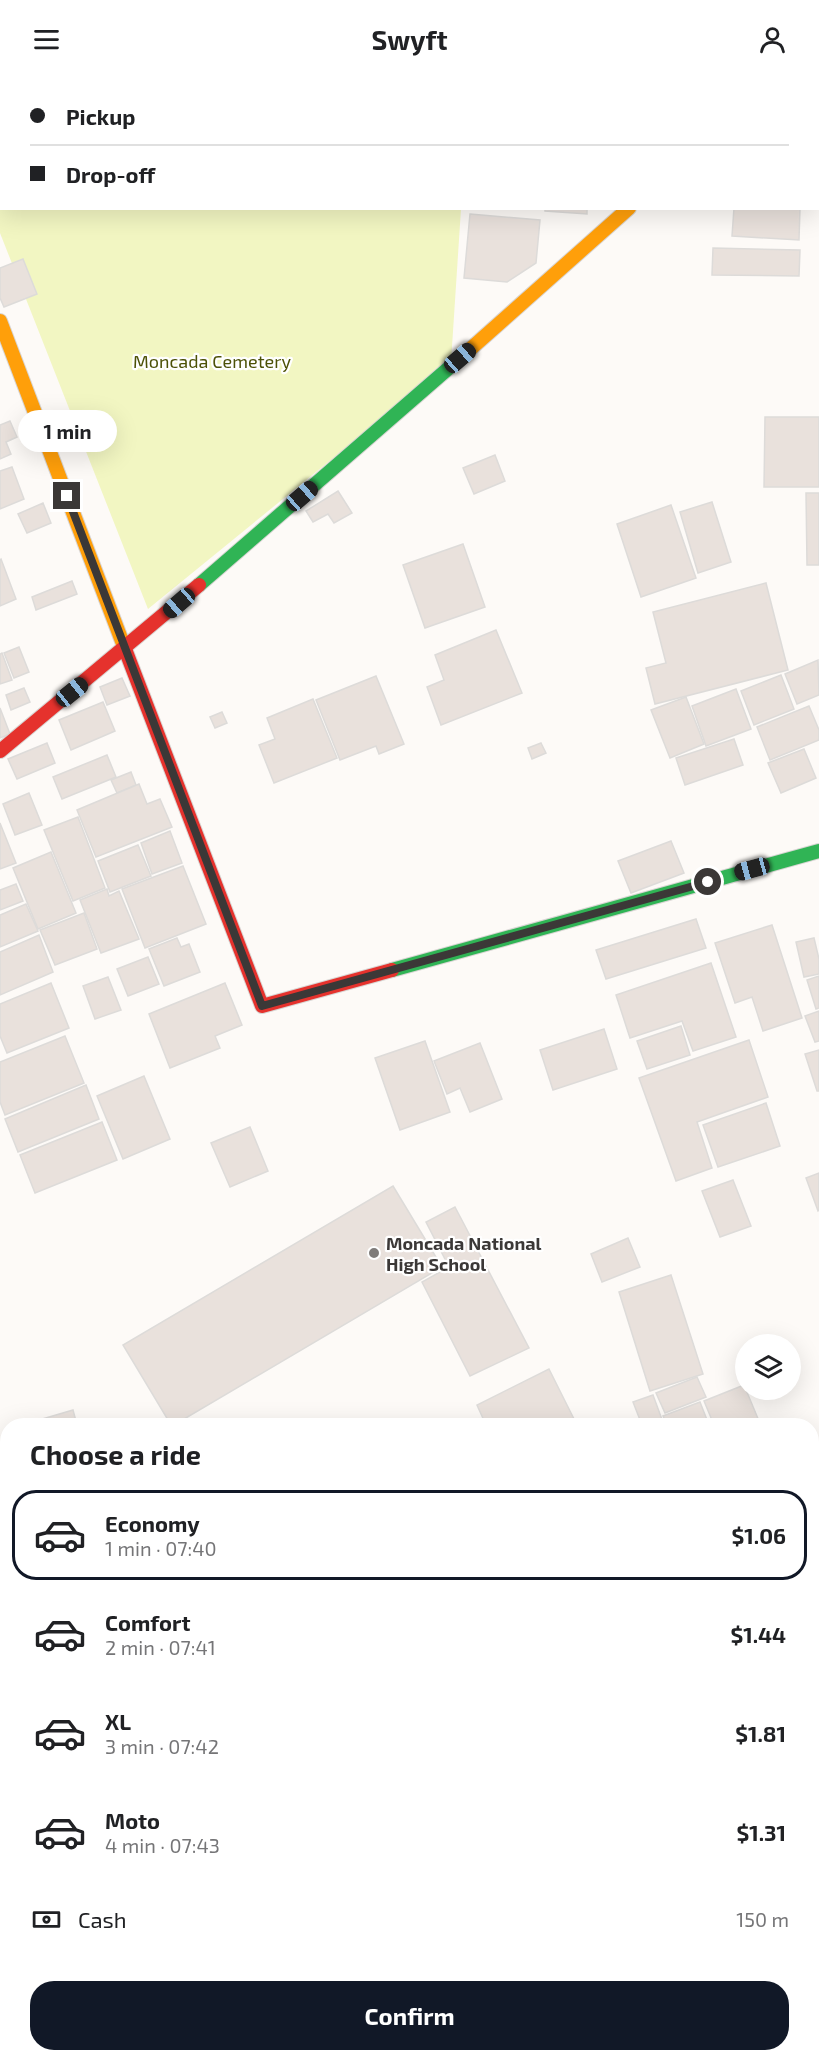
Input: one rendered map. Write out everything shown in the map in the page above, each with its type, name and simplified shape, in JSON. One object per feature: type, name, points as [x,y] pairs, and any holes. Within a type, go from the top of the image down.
[{"type":"street","points":[[0,751],[126,649],[627,210]]},
{"type":"street","points":[[0,321],[262,1006],[819,850]]},
{"type":"green space","name":"Moncada Cemetery","points":[[0,210],[461,210],[451,362],[148,609],[0,233]]},
{"type":"building","points":[[587,210],[587,214],[545,211]]},
{"type":"building","points":[[734,210],[800,210],[799,240],[732,236]]},
{"type":"building","points":[[470,214],[540,220],[536,263],[507,282],[464,278]]},
{"type":"building","points":[[713,248],[800,250],[799,276],[712,275]]},
{"type":"building","points":[[23,259],[37,294],[4,307],[0,298],[0,268]]},
{"type":"building","points":[[765,417],[819,417],[819,487],[764,487]]},
{"type":"building","points":[[10,421],[17,437],[6,442],[11,454],[0,459],[0,425]]},
{"type":"building","points":[[495,455],[505,481],[474,494],[463,468]]},
{"type":"building","points":[[12,467],[24,499],[0,509],[0,471]]},
{"type":"building","points":[[338,491],[352,513],[334,523],[328,514],[313,522],[306,511]]},
{"type":"building","points":[[806,493],[819,493],[819,565],[807,565]]},
{"type":"building","points":[[712,502],[731,562],[698,573],[680,512]]},
{"type":"building","points":[[43,503],[51,523],[27,533],[18,514]]},
{"type":"building","points":[[671,505],[696,578],[641,597],[617,524]]},
{"type":"building","points":[[463,544],[485,607],[425,628],[403,565]]},
{"type":"building","points":[[0,560],[16,599],[0,606]]},
{"type":"building","points":[[72,581],[77,594],[36,610],[32,597]]},
{"type":"building","points":[[766,583],[788,670],[655,704],[646,668],[666,663],[653,612]]},
{"type":"building","points":[[496,630],[522,693],[441,725],[427,687],[444,680],[435,655]]},
{"type":"building","points":[[19,647],[29,672],[14,678],[4,653]]},
{"type":"building","points":[[2,653],[12,680],[0,684],[0,654]]},
{"type":"building","points":[[818,660],[819,695],[797,704],[785,674]]},
{"type":"building","points":[[781,675],[794,709],[754,725],[741,691]]},
{"type":"building","points":[[376,676],[404,744],[379,754],[376,746],[340,760],[316,700]]},
{"type":"building","points":[[122,678],[130,696],[107,705],[100,687]]},
{"type":"building","points":[[24,688],[30,702],[11,710],[6,695]]},
{"type":"building","points":[[736,689],[751,729],[706,746],[692,706]]},
{"type":"building","points":[[686,697],[704,744],[670,758],[651,710]]},
{"type":"building","points":[[313,699],[337,758],[274,783],[259,745],[275,739],[267,718]]},
{"type":"building","points":[[103,702],[115,731],[71,750],[59,720]]},
{"type":"building","points":[[809,706],[819,730],[819,740],[770,760],[757,727]]},
{"type":"building","points":[[0,708],[10,734],[0,738]]},
{"type":"building","points":[[222,712],[227,723],[215,728],[210,717]]},
{"type":"building","points":[[734,739],[743,765],[685,785],[676,758]]},
{"type":"building","points":[[47,743],[55,763],[17,779],[8,759]]},
{"type":"building","points":[[541,743],[546,753],[532,759],[528,748]]},
{"type":"building","points":[[804,749],[816,778],[781,793],[768,763]]},
{"type":"building","points":[[107,755],[116,777],[62,799],[53,777]]},
{"type":"building","points":[[131,772],[136,785],[117,793],[111,780]]},
{"type":"building","points":[[139,784],[147,804],[160,799],[172,827],[96,857],[77,810]]},
{"type":"building","points":[[29,793],[42,825],[15,835],[3,804]]},
{"type":"building","points":[[78,817],[105,888],[73,901],[44,830]]},
{"type":"building","points":[[0,823],[16,863],[0,869]]},
{"type":"building","points":[[170,831],[182,863],[152,874],[141,843]]},
{"type":"building","points":[[671,841],[684,873],[631,893],[618,861]]},
{"type":"building","points":[[138,845],[151,876],[110,892],[98,861]]},
{"type":"building","points":[[51,852],[76,913],[38,929],[13,868]]},
{"type":"building","points":[[183,866],[206,924],[145,948],[122,889]]},
{"type":"building","points":[[16,884],[23,901],[0,910],[0,890]]},
{"type":"building","points":[[107,889],[109,896],[119,891],[139,939],[101,953],[80,900]]},
{"type":"building","points":[[26,904],[38,931],[0,947],[0,915]]},
{"type":"building","points":[[84,913],[97,949],[55,965],[40,930]]},
{"type":"building","points":[[696,919],[706,948],[606,979],[596,950]]},
{"type":"building","points":[[772,925],[802,1018],[763,1031],[752,997],[735,1003],[715,943]]},
{"type":"building","points":[[39,935],[53,972],[0,995],[0,952]]},
{"type":"building","points":[[177,938],[181,947],[189,944],[200,972],[164,986],[149,949]]},
{"type":"building","points":[[814,938],[819,959],[819,974],[804,977],[796,942]]},
{"type":"building","points":[[148,957],[159,984],[128,996],[117,969]]},
{"type":"building","points":[[711,963],[736,1037],[693,1051],[682,1021],[630,1038],[616,995]]},
{"type":"building","points":[[819,976],[819,1008],[816,1009],[807,980]]},
{"type":"building","points":[[108,977],[121,1010],[95,1019],[83,986]]},
{"type":"building","points":[[51,983],[69,1028],[7,1053],[0,1036],[0,1004]]},
{"type":"building","points":[[225,983],[242,1025],[215,1036],[220,1048],[170,1068],[149,1014]]},
{"type":"building","points":[[819,1011],[819,1041],[815,1042],[805,1016]]},
{"type":"building","points":[[681,1026],[690,1055],[647,1069],[637,1041]]},
{"type":"building","points":[[604,1029],[617,1069],[553,1090],[540,1050]]},
{"type":"building","points":[[65,1036],[84,1083],[5,1115],[0,1102],[0,1062]]},
{"type":"building","points":[[749,1040],[768,1097],[697,1122],[712,1168],[676,1181],[639,1078]]},
{"type":"building","points":[[425,1041],[450,1112],[400,1130],[375,1058]]},
{"type":"building","points":[[480,1043],[502,1099],[470,1112],[460,1088],[447,1094],[434,1061]]},
{"type":"building","points":[[819,1050],[819,1091],[817,1091],[805,1054]]},
{"type":"building","points":[[144,1076],[170,1139],[123,1159],[97,1096]]},
{"type":"building","points":[[86,1085],[99,1119],[18,1152],[5,1119]]},
{"type":"building","points":[[766,1103],[780,1146],[718,1167],[703,1125]]},
{"type":"building","points":[[102,1122],[117,1160],[35,1193],[20,1155]]},
{"type":"building","points":[[250,1127],[268,1171],[230,1187],[211,1143]]},
{"type":"building","points":[[819,1173],[819,1210],[818,1211],[806,1178]]},
{"type":"building","points":[[733,1180],[751,1226],[720,1237],[702,1191]]},
{"type":"building","points":[[393,1186],[442,1267],[186,1418],[167,1418],[123,1345]]},
{"type":"building","points":[[455,1207],[529,1348],[470,1376],[422,1282],[449,1267],[426,1222]]},
{"type":"building","points":[[628,1238],[640,1267],[602,1282],[591,1254]]},
{"type":"building","points":[[671,1275],[703,1374],[650,1391],[619,1292]]},
{"type":"building","points":[[549,1369],[574,1418],[483,1418],[477,1405]]},
{"type":"building","points":[[697,1377],[706,1397],[665,1413],[656,1393]]},
{"type":"building","points":[[735,1389],[735,1400],[750,1400],[758,1418],[711,1418],[704,1401]]},
{"type":"building","points":[[653,1395],[661,1418],[639,1418],[633,1402]]},
{"type":"building","points":[[700,1402],[706,1418],[664,1418],[663,1416]]},
{"type":"building","points":[[73,1410],[75,1418],[46,1418]]},
{"type":"traffic: fast","points":[[199,585],[458,360]]},
{"type":"traffic: fast","points":[[392,970],[819,851]]},
{"type":"traffic: slow","points":[[458,360],[627,210]]},
{"type":"traffic: slow","points":[[0,321],[125,649]]},
{"type":"traffic: jam","points":[[0,751],[199,585]]},
{"type":"traffic: jam","points":[[125,649],[262,1006],[392,970]]},
{"type":"place","name":"Moncada National High School","points":[[374,1253]]},
{"type":"route","points":[[67,496],[262,1006],[708,882]]}]
